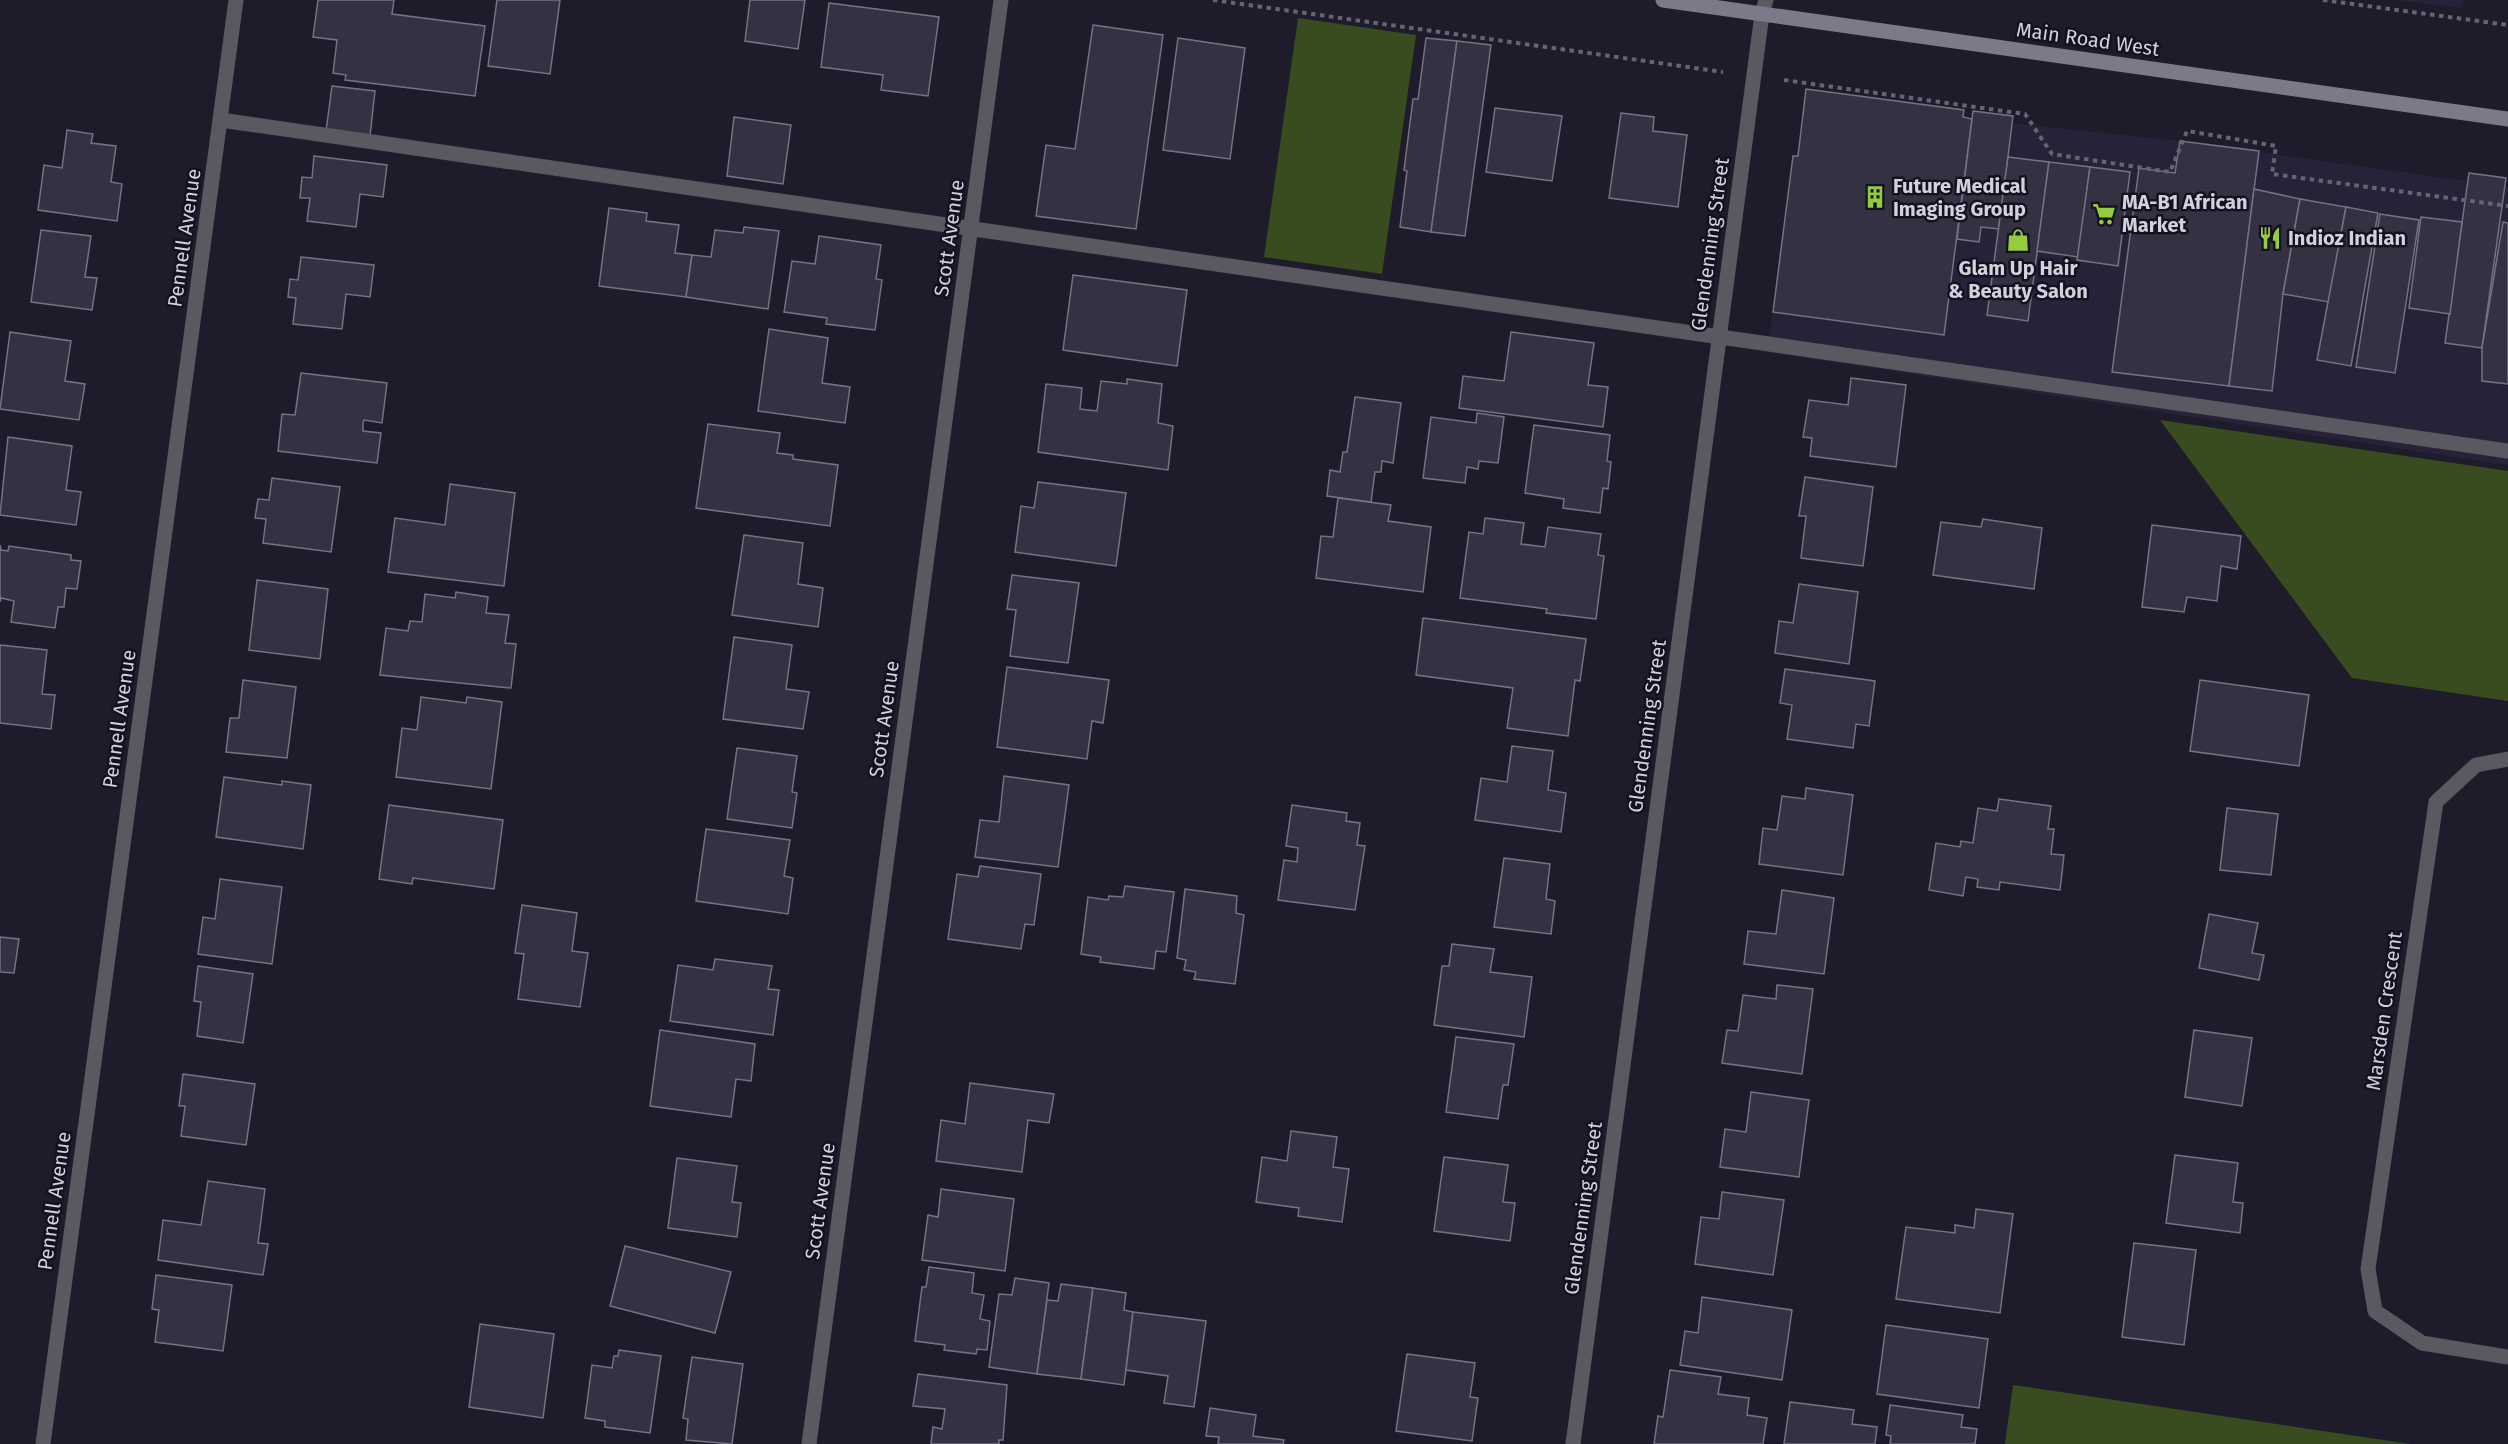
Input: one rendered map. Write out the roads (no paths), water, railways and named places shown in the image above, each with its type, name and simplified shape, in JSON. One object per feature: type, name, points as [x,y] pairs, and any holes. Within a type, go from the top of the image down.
[{"type":"main road","name":"Main Road West","points":[[1663,0],[1764,7],[2508,119]]},
{"type":"street","name":"Pennell Avenue","points":[[43,1444],[236,0]]},
{"type":"street","name":"Scott Avenue","points":[[809,1444],[1001,0]]},
{"type":"street","name":"Glendenning Street","points":[[1573,1444],[1764,7]]},
{"type":"street","points":[[221,120],[2508,451]]},
{"type":"street","name":"Marsden Crescent","points":[[2508,759],[2476,765],[2436,802],[2368,1269],[2375,1311],[2422,1343],[2508,1357]]},
{"type":"place","name":"Future Medical Imaging Group","points":[[1875,197]]},
{"type":"place","name":"MA-B1 African Market","points":[[2104,214]]},
{"type":"place","name":"Indioz Indian","points":[[2270,238]]},
{"type":"place","name":"Glam Up Hair & Beauty Salon","points":[[2018,240]]}]
